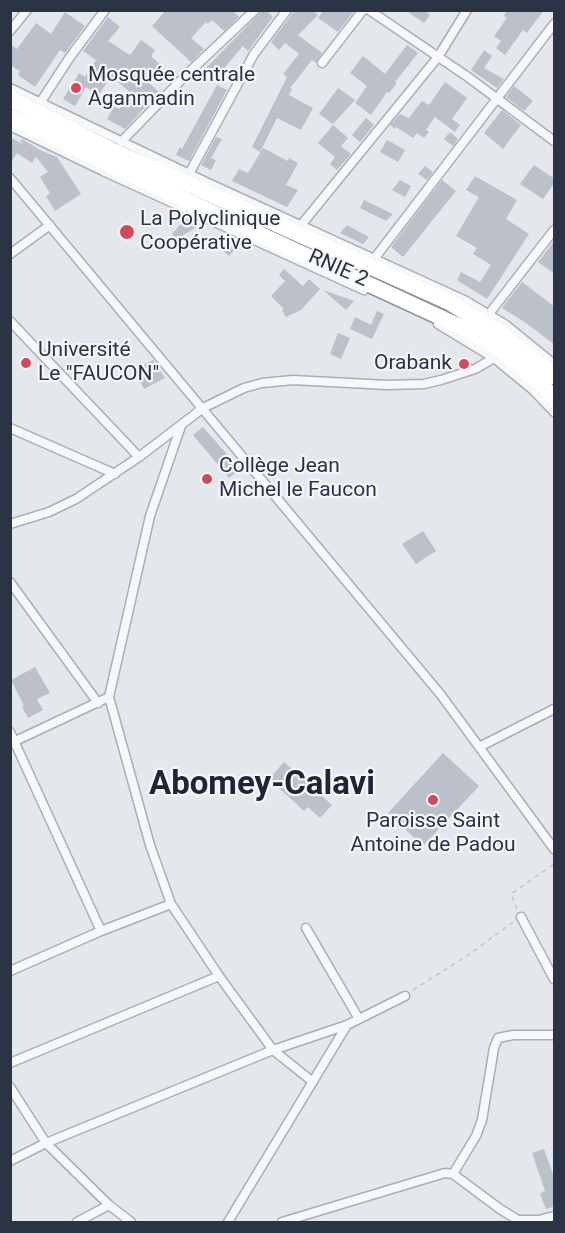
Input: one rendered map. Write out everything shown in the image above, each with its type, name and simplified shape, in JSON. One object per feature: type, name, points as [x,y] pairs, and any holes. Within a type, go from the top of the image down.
[{"type":"highway","name":"RNIE 2","points":[[10,99],[112,150],[450,303],[554,367]]},
{"type":"highway","name":"RNIE 2","points":[[10,116],[108,164],[459,325],[504,353],[555,398]]},
{"type":"street","points":[[10,31],[27,10]]},
{"type":"street","points":[[40,103],[105,10]]},
{"type":"street","points":[[121,142],[186,75],[255,10]]},
{"type":"street","points":[[189,174],[254,54],[287,10]]},
{"type":"street","points":[[322,63],[363,10]]},
{"type":"street","points":[[369,10],[555,141]]},
{"type":"street","points":[[302,224],[438,57],[467,10]]},
{"type":"street","points":[[374,259],[555,24]]},
{"type":"street","points":[[10,88],[189,174],[445,290],[489,314],[524,338],[554,367]]},
{"type":"street","points":[[10,126],[456,333],[494,358],[533,390],[555,412]]},
{"type":"street","points":[[10,178],[441,695],[481,746],[555,849]]},
{"type":"street","points":[[10,254],[50,225]]},
{"type":"street","points":[[489,314],[555,230]]},
{"type":"street","points":[[10,321],[139,457]]},
{"type":"street","points":[[10,524],[49,512],[76,499],[139,457],[203,408],[229,393],[262,383],[293,380],[387,385],[424,384],[475,369],[494,358]]},
{"type":"street","points":[[181,426],[150,516],[109,697],[150,845],[171,904],[219,976],[273,1050],[313,1082]]},
{"type":"street","points":[[10,428],[115,474]]},
{"type":"street","points":[[10,582],[98,703]]},
{"type":"street","points":[[13,742],[109,697]]},
{"type":"street","points":[[481,746],[555,709]]},
{"type":"street","points":[[10,732],[101,931]]},
{"type":"street","points":[[10,971],[101,931],[171,904]]},
{"type":"street","points":[[520,917],[555,979]]},
{"type":"street","points":[[306,928],[359,1019]]},
{"type":"street","points":[[10,1063],[219,976]]},
{"type":"street","points":[[10,1161],[46,1143],[273,1050],[347,1025],[405,996]]},
{"type":"street","points":[[228,1222],[347,1025]]},
{"type":"street","points":[[453,1174],[476,1136],[482,1120],[494,1048],[498,1038],[513,1035],[555,1035]]},
{"type":"street","points":[[10,1088],[46,1143],[109,1205],[131,1222]]},
{"type":"street","points":[[282,1222],[440,1173],[453,1174],[518,1220],[539,1220],[555,1216]]},
{"type":"street","points":[[77,1222],[109,1205]]},
{"type":"path","points":[[405,996],[470,954],[520,917],[511,894],[555,864]]},
{"type":"building","points":[[166,10],[232,10],[239,17],[224,31],[212,20],[208,24],[206,22],[191,38],[204,49],[191,62],[152,26]]},
{"type":"building","points":[[263,10],[273,17],[248,51],[243,46],[214,80],[204,70]]},
{"type":"building","points":[[295,10],[313,10],[318,15],[298,35],[322,53],[316,63],[312,60],[290,88],[292,89],[289,95],[313,108],[301,130],[277,118],[260,152],[252,147],[287,77],[283,74],[299,54],[285,43],[279,50],[271,42]]},
{"type":"building","points":[[324,10],[355,10],[338,32],[318,18]]},
{"type":"building","points":[[405,10],[424,10],[430,15],[424,23]]},
{"type":"building","points":[[507,10],[544,10],[527,33],[523,30],[505,55],[496,48],[501,41],[494,36],[507,18],[504,16]]},
{"type":"building","points":[[65,12],[85,26],[65,53],[60,50],[35,87],[18,75],[20,71],[10,65],[10,44],[17,49],[36,23],[51,34]]},
{"type":"building","points":[[108,17],[120,27],[108,41],[130,55],[141,40],[155,50],[151,56],[164,68],[149,83],[159,92],[125,129],[107,119],[114,106],[119,109],[133,95],[111,76],[99,95],[86,87],[75,106],[63,99],[79,73],[85,77],[96,60],[83,51]]},
{"type":"building","points":[[407,45],[418,53],[371,115],[355,103],[367,86],[350,73],[363,56],[385,74]]},
{"type":"building","points":[[484,50],[492,56],[484,68],[504,79],[497,88],[471,70]]},
{"type":"building","points":[[445,82],[467,98],[452,119],[460,125],[455,132],[435,117],[426,130],[429,132],[424,138],[417,133],[413,138],[390,125],[400,114],[409,118],[422,101],[429,105]]},
{"type":"building","points":[[217,85],[227,90],[189,161],[176,155],[180,147],[182,149]]},
{"type":"building","points":[[514,86],[533,101],[524,111],[506,97]]},
{"type":"building","points":[[338,88],[355,100],[333,124],[319,114]]},
{"type":"building","points":[[180,90],[185,95],[177,104],[172,99]]},
{"type":"building","points":[[502,110],[521,125],[503,149],[484,133]]},
{"type":"building","points":[[366,118],[374,125],[360,142],[352,135]]},
{"type":"building","points":[[333,125],[348,138],[341,146],[351,154],[337,170],[330,164],[335,157],[318,143]]},
{"type":"building","points":[[450,132],[458,139],[453,146],[444,139]]},
{"type":"building","points":[[10,137],[24,145],[20,141],[22,139],[57,157],[81,194],[55,211],[46,196],[50,193],[40,177],[48,172],[36,157],[32,163],[17,153],[10,164]]},
{"type":"building","points":[[216,137],[222,139],[211,158],[216,160],[211,170],[201,165]]},
{"type":"building","points":[[387,140],[405,150],[398,162],[380,152]]},
{"type":"building","points":[[263,148],[288,161],[289,158],[298,163],[286,185],[298,190],[287,207],[232,181],[239,169],[248,173]]},
{"type":"building","points":[[534,165],[555,179],[543,199],[520,184]]},
{"type":"building","points":[[425,166],[433,172],[427,180],[418,174]]},
{"type":"building","points":[[475,176],[517,200],[506,219],[529,234],[487,299],[457,280],[461,272],[480,282],[491,265],[473,254],[477,248],[456,236],[479,197],[466,190]]},
{"type":"building","points":[[400,180],[411,186],[405,197],[392,190]]},
{"type":"building","points":[[442,180],[456,191],[403,257],[391,247]]},
{"type":"building","points":[[364,200],[393,214],[386,221],[360,208]]},
{"type":"building","points":[[186,218],[197,227],[175,240],[172,234]]},
{"type":"building","points":[[347,225],[369,237],[363,244],[340,233]]},
{"type":"building","points":[[555,240],[555,274],[538,262]]},
{"type":"building","points":[[231,241],[237,247],[229,256],[222,250]]},
{"type":"building","points":[[284,269],[303,286],[309,279],[320,289],[301,310],[286,317],[282,310],[284,309],[271,296],[285,281],[279,275]]},
{"type":"building","points":[[522,282],[555,307],[555,345],[502,308]]},
{"type":"building","points":[[323,290],[354,301],[346,310]]},
{"type":"building","points":[[377,311],[384,314],[372,339],[350,329],[355,317],[371,325]]},
{"type":"building","points":[[338,333],[350,338],[341,359],[330,354]]},
{"type":"building","points":[[153,360],[165,378],[144,389],[134,370]]},
{"type":"building","points":[[203,427],[240,469],[229,478],[193,435]]},
{"type":"building","points":[[423,531],[436,551],[416,564],[402,544]]},
{"type":"building","points":[[35,667],[50,693],[37,699],[43,710],[28,718],[11,680]]},
{"type":"building","name":"Paroisse Saint Antoine de Padou","points":[[443,753],[479,786],[423,846],[388,813]]},
{"type":"building","points":[[284,762],[332,805],[320,818],[308,807],[304,811],[269,779]]},
{"type":"building","points":[[544,1149],[555,1180],[555,1206],[546,1209],[540,1194],[545,1191],[532,1153]]},
{"type":"place","name":"Mosquée centrale Aganmadin","points":[[76,88]]},
{"type":"place","name":"La Polyclinique Coopérative","points":[[127,232]]},
{"type":"place","name":"Université Le \"FAUCON\"","points":[[26,363]]},
{"type":"place","name":"Orabank","points":[[464,364]]},
{"type":"place","name":"Collège Jean Michel le Faucon","points":[[207,479]]},
{"type":"place","name":"Paroisse Saint Antoine de Padou","points":[[433,800]]},
{"type":"district","name":"Abomey-Calavi","points":[[262,786]]}]
